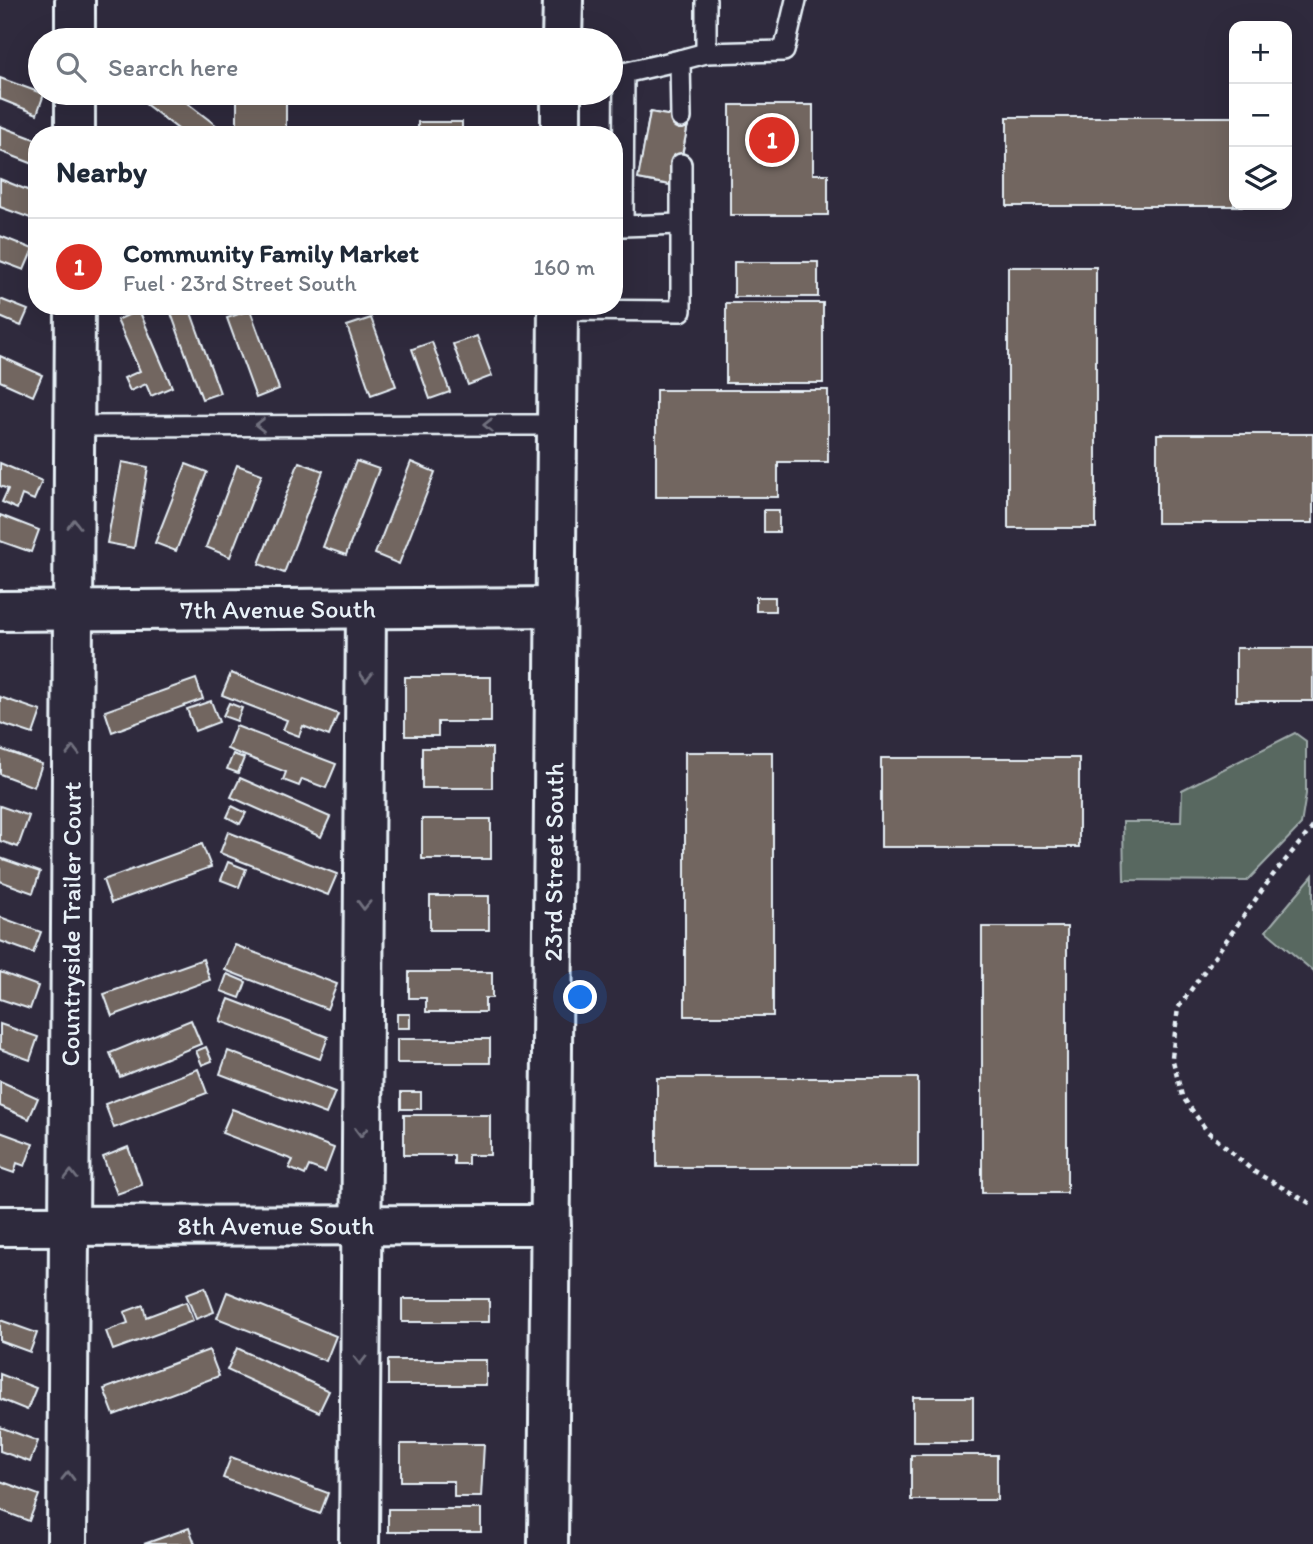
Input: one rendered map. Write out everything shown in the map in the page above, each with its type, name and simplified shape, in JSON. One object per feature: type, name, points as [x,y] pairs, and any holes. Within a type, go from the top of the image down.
[{"type":"street","points":[[75,0],[75,28]]},
{"type":"street","points":[[562,28],[563,0]]},
{"type":"street","points":[[75,105],[75,126]]},
{"type":"street","points":[[561,105],[561,126]]},
{"type":"street","name":"Countryside Trailer Court","points":[[67,1544],[75,315]]},
{"type":"street","name":"23rd Street South","points":[[548,1544],[558,315]]},
{"type":"street","name":"7th Avenue South","points":[[0,611],[556,607]]},
{"type":"street","points":[[359,1544],[366,609]]},
{"type":"street","name":"8th Avenue South","points":[[0,1226],[551,1225]]},
{"type":"lane","points":[[706,0],[706,53]]},
{"type":"lane","points":[[623,86],[624,73],[706,53],[785,51],[796,0]]},
{"type":"lane","points":[[680,60],[681,118]]},
{"type":"lane","points":[[620,126],[622,105]]},
{"type":"lane","points":[[623,310],[681,311],[681,164]]},
{"type":"lane","points":[[623,227],[681,224]]},
{"type":"lane","points":[[75,426],[556,425]]},
{"type":"path","points":[[1313,827],[1272,875],[1178,1008],[1172,1057],[1182,1096],[1207,1131],[1253,1171],[1313,1205]]},
{"type":"green space","points":[[1295,733],[1306,741],[1306,794],[1301,825],[1247,881],[1124,880],[1123,822],[1181,822],[1182,790]]},
{"type":"green space","points":[[1313,875],[1313,971],[1266,931]]},
{"type":"building","points":[[0,78],[28,88],[28,105],[40,105],[37,114],[0,99]]},
{"type":"building","points":[[147,105],[190,105],[217,126],[174,126]]},
{"type":"building","points":[[237,105],[286,105],[286,126],[237,126]]},
{"type":"building","points":[[730,105],[813,105],[813,174],[828,174],[828,215],[730,215]]},
{"type":"building","points":[[650,112],[689,119],[676,186],[638,179]]},
{"type":"building","points":[[650,112],[689,119],[676,186],[638,179]]},
{"type":"building","points":[[1007,117],[1229,117],[1229,206],[1007,206]]},
{"type":"building","points":[[418,122],[462,122],[462,126],[418,126]]},
{"type":"building","points":[[0,126],[28,137],[28,162],[0,151]]},
{"type":"building","points":[[0,179],[28,190],[28,217],[0,207]]},
{"type":"building","points":[[0,236],[28,247],[28,261],[24,270],[0,261]]},
{"type":"building","points":[[734,262],[818,262],[818,297],[734,297]]},
{"type":"building","points":[[1008,267],[1096,267],[1096,528],[1008,528]]},
{"type":"building","points":[[0,299],[28,310],[21,326],[0,317]]},
{"type":"building","points":[[726,303],[823,303],[823,383],[726,383]]},
{"type":"building","points":[[128,315],[141,315],[172,387],[151,396],[146,384],[130,391],[124,378],[140,371],[117,320]]},
{"type":"building","points":[[172,315],[192,315],[220,393],[202,399]]},
{"type":"building","points":[[252,315],[279,389],[256,398],[227,318]]},
{"type":"building","points":[[371,318],[396,386],[371,395],[347,326]]},
{"type":"building","points":[[477,336],[492,376],[468,385],[453,344]]},
{"type":"building","points":[[432,342],[450,392],[430,399],[412,349]]},
{"type":"building","points":[[0,356],[42,375],[33,396],[0,381]]},
{"type":"building","points":[[656,390],[828,390],[828,462],[778,462],[778,497],[656,497]]},
{"type":"building","points":[[1157,434],[1313,434],[1313,523],[1157,523]]},
{"type":"building","points":[[356,461],[379,469],[346,555],[323,547]]},
{"type":"building","points":[[122,462],[148,467],[134,548],[107,543]]},
{"type":"building","points":[[299,462],[323,471],[284,573],[259,564]]},
{"type":"building","points":[[411,462],[435,472],[399,564],[375,554]]},
{"type":"building","points":[[0,463],[42,481],[34,500],[22,495],[17,509],[2,502],[8,489],[0,486]]},
{"type":"building","points":[[186,464],[207,472],[176,551],[155,543]]},
{"type":"building","points":[[237,465],[262,474],[230,557],[206,547]]},
{"type":"building","points":[[764,510],[779,510],[779,532],[764,532]]},
{"type":"building","points":[[0,515],[39,530],[31,552],[0,541]]},
{"type":"building","points":[[756,597],[775,597],[775,611],[756,611]]},
{"type":"building","points":[[1236,648],[1313,648],[1313,701],[1236,701]]},
{"type":"building","points":[[231,673],[338,714],[329,736],[303,726],[299,736],[283,730],[287,720],[222,695]]},
{"type":"building","points":[[405,677],[491,677],[491,722],[438,722],[438,736],[405,736]]},
{"type":"building","points":[[196,679],[203,699],[112,732],[105,711]]},
{"type":"building","points":[[0,697],[41,711],[33,734],[0,723]]},
{"type":"building","points":[[211,701],[219,722],[195,731],[187,709]]},
{"type":"building","points":[[229,703],[242,708],[237,721],[223,716]]},
{"type":"building","points":[[236,726],[336,764],[326,788],[302,779],[299,786],[283,780],[286,772],[227,749]]},
{"type":"building","points":[[422,748],[492,748],[492,788],[422,788]]},
{"type":"building","points":[[0,749],[42,764],[34,787],[0,774]]},
{"type":"building","points":[[685,752],[773,752],[773,1016],[685,1016]]},
{"type":"building","points":[[233,754],[244,758],[238,773],[227,769]]},
{"type":"building","points":[[881,758],[1079,758],[1079,847],[881,847]]},
{"type":"building","points":[[240,778],[330,817],[321,837],[231,797]]},
{"type":"building","points":[[0,806],[29,816],[18,847],[0,841]]},
{"type":"building","points":[[232,806],[246,813],[240,824],[227,817]]},
{"type":"building","points":[[422,819],[491,819],[491,859],[422,859]]},
{"type":"building","points":[[228,832],[337,874],[328,895],[220,853]]},
{"type":"building","points":[[202,844],[211,867],[111,903],[103,880]]},
{"type":"building","points":[[0,858],[40,872],[33,893],[0,881]]},
{"type":"building","points":[[228,862],[246,869],[239,887],[221,880]]},
{"type":"building","points":[[430,896],[489,896],[489,930],[430,930]]},
{"type":"building","points":[[0,917],[41,932],[33,953],[0,941]]},
{"type":"building","points":[[982,927],[1067,927],[1067,1193],[982,1193]]},
{"type":"building","points":[[235,945],[337,984],[327,1009],[225,970]]},
{"type":"building","points":[[203,959],[210,980],[112,1016],[104,994]]},
{"type":"building","points":[[0,972],[38,986],[30,1009],[0,999]]},
{"type":"building","points":[[409,972],[492,972],[492,998],[485,998],[485,1012],[426,1012],[426,998],[409,998]]},
{"type":"building","points":[[227,974],[246,982],[240,998],[221,991]]},
{"type":"building","points":[[229,999],[328,1037],[320,1059],[220,1021]]},
{"type":"building","points":[[397,1014],[410,1014],[410,1028],[397,1028]]},
{"type":"building","points":[[191,1020],[201,1044],[120,1077],[110,1053]]},
{"type":"building","points":[[0,1024],[38,1037],[30,1060],[0,1049]]},
{"type":"building","points":[[397,1039],[490,1039],[490,1063],[397,1063]]},
{"type":"building","points":[[206,1047],[212,1061],[202,1065],[196,1051]]},
{"type":"building","points":[[228,1051],[335,1092],[326,1114],[220,1074]]},
{"type":"building","points":[[198,1069],[207,1093],[114,1128],[105,1104]]},
{"type":"building","points":[[657,1078],[918,1078],[918,1167],[657,1167]]},
{"type":"building","points":[[0,1081],[38,1098],[29,1119],[0,1106]]},
{"type":"building","points":[[401,1092],[421,1092],[421,1109],[401,1109]]},
{"type":"building","points":[[232,1109],[334,1148],[325,1172],[309,1166],[305,1175],[289,1168],[293,1160],[222,1133]]},
{"type":"building","points":[[404,1115],[490,1115],[490,1155],[468,1155],[468,1164],[454,1164],[454,1155],[404,1155]]},
{"type":"building","points":[[0,1132],[33,1144],[25,1166],[17,1163],[14,1173],[0,1168]]},
{"type":"building","points":[[128,1147],[142,1185],[117,1194],[103,1157]]},
{"type":"building","points":[[205,1287],[214,1312],[196,1319],[186,1294]]},
{"type":"building","points":[[227,1292],[336,1336],[326,1361],[217,1318]]},
{"type":"building","points":[[402,1299],[489,1299],[489,1322],[402,1322]]},
{"type":"building","points":[[186,1302],[193,1321],[113,1350],[106,1331],[128,1323],[124,1312],[143,1305],[146,1317]]},
{"type":"building","points":[[0,1320],[37,1333],[30,1352],[0,1341]]},
{"type":"building","points":[[237,1348],[329,1391],[319,1412],[227,1370]]},
{"type":"building","points":[[209,1350],[219,1376],[114,1415],[104,1389]]},
{"type":"building","points":[[388,1360],[486,1360],[486,1385],[388,1385]]},
{"type":"building","points":[[0,1374],[36,1388],[27,1410],[0,1399]]},
{"type":"building","points":[[913,1397],[973,1397],[973,1442],[913,1442]]},
{"type":"building","points":[[0,1427],[38,1441],[30,1462],[0,1451]]},
{"type":"building","points":[[401,1444],[484,1444],[481,1497],[454,1497],[454,1481],[401,1481]]},
{"type":"building","points":[[911,1455],[997,1455],[997,1500],[911,1500]]},
{"type":"building","points":[[231,1457],[328,1493],[320,1514],[223,1478]]},
{"type":"building","points":[[0,1481],[39,1495],[29,1521],[0,1510]]},
{"type":"building","points":[[388,1509],[481,1509],[481,1532],[388,1532]]},
{"type":"building","points":[[189,1528],[195,1544],[144,1544]]},
{"type":"place","name":"Community Family Market","points":[[772,140]]}]
